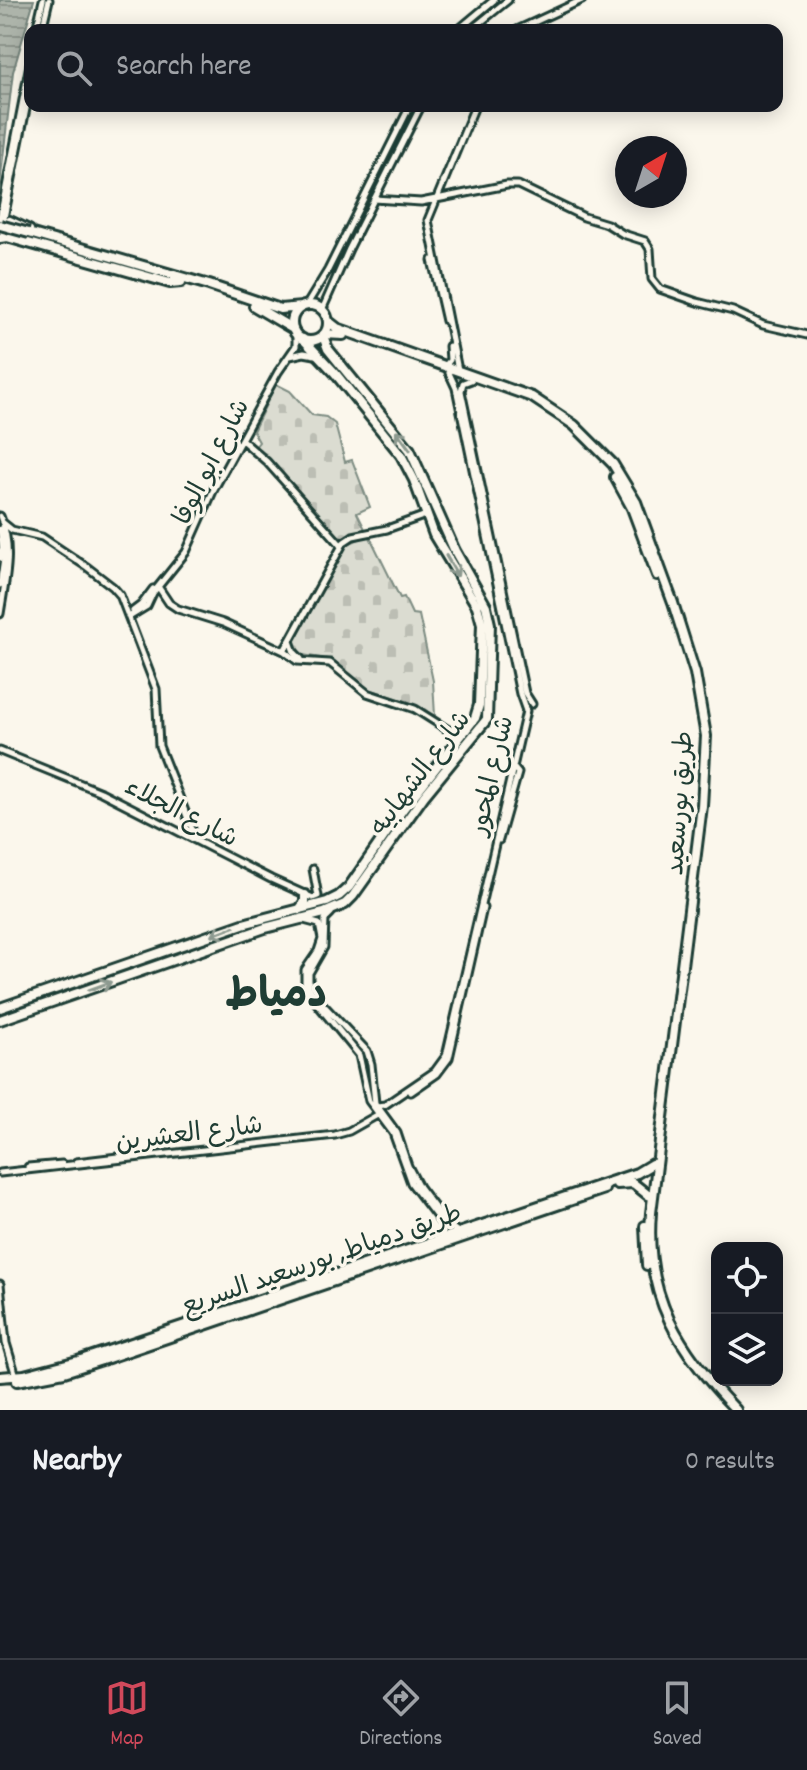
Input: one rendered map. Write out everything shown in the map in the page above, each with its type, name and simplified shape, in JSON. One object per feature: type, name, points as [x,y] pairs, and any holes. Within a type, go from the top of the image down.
[{"type":"highway","points":[[13,221],[27,229],[172,271],[181,280],[168,283],[2,237],[6,225],[13,221]]},
{"type":"highway","points":[[0,227],[181,280]]},
{"type":"highway","name":"شارع الشهابيه","points":[[181,280],[280,314],[320,356],[399,452],[438,541],[481,616],[486,720],[413,803]]},
{"type":"highway","points":[[280,314],[304,307],[322,310],[328,321],[324,335],[313,341],[298,334],[294,316],[304,307]]},
{"type":"highway","name":"طريق بورسعيد","points":[[328,321],[337,328],[406,355],[513,389],[541,405],[592,447],[630,496],[683,647],[701,733],[694,840],[648,1195],[646,1260],[661,1316],[685,1361],[729,1410]]},
{"type":"highway","name":"طريق بورسعيد","points":[[324,335],[337,333],[396,351]]},
{"type":"highway","name":"شارع الشهابيه","points":[[0,1008],[262,918],[275,920],[337,908],[349,901],[356,884],[476,715],[484,697],[491,628],[489,613],[447,532],[408,445],[328,349],[324,335]]},
{"type":"highway","name":"طريق بورسعيد","points":[[451,370],[541,405]]},
{"type":"highway","points":[[358,403],[367,405],[369,398]]},
{"type":"highway","points":[[371,418],[380,411]]},
{"type":"highway","points":[[418,491],[428,486]]},
{"type":"highway","points":[[438,541],[445,540],[447,532]]},
{"type":"highway","name":"شارع الشهابيه","points":[[298,915],[337,898],[356,884]]},
{"type":"highway","points":[[298,915],[305,895]]},
{"type":"highway","points":[[262,918],[267,921],[265,928]]},
{"type":"highway","name":"شارع الشهابيه","points":[[0,1020],[265,928],[275,920]]},
{"type":"highway","points":[[138,960],[143,964],[142,970]]},
{"type":"highway","points":[[49,992],[52,1003]]},
{"type":"highway","name":"طريق بورسعيد","points":[[672,1018],[650,1222],[654,1277],[666,1314],[683,1348],[701,1373],[736,1410]]},
{"type":"highway","name":"طريق دمياط, بورسعيد السريع","points":[[508,1220],[637,1173],[652,1164]]},
{"type":"highway","points":[[633,1183],[645,1179],[637,1173]]},
{"type":"highway","name":"طريق دمياط, بورسعيد السريع","points":[[0,1379],[27,1380],[74,1366],[620,1183],[633,1183]]},
{"type":"highway","points":[[633,1183],[648,1195]]},
{"type":"highway","name":"طريق دمياط, بورسعيد السريع","points":[[74,1366],[459,1233],[496,1224]]},
{"type":"highway","name":"طريق دمياط, بورسعيد السريع","points":[[0,1379],[63,1369]]},
{"type":"street","points":[[40,24],[46,0]]},
{"type":"street","points":[[465,24],[494,0]]},
{"type":"street","points":[[527,24],[574,0]]},
{"type":"street","points":[[528,24],[582,0]]},
{"type":"street","points":[[478,24],[507,1]]},
{"type":"street","points":[[0,218],[24,95]]},
{"type":"street","points":[[2,237],[26,112]]},
{"type":"street","points":[[304,307],[328,270],[407,112]]},
{"type":"street","points":[[322,310],[418,112]]},
{"type":"street","name":"شارع المحور","points":[[471,112],[425,216],[425,226],[447,329],[451,370],[472,452]]},
{"type":"street","points":[[374,199],[409,202],[518,185],[625,235],[645,241],[650,249],[652,279],[662,290],[736,312],[763,325],[807,335]]},
{"type":"street","name":"شارع المحور","points":[[434,199],[428,228],[447,309],[454,360],[451,370]]},
{"type":"street","points":[[328,270],[334,267],[338,273]]},
{"type":"street","name":"شارع ابو الوفا","points":[[128,616],[146,607],[189,547],[212,494],[297,345],[298,334]]},
{"type":"street","points":[[289,356],[304,353],[320,356]]},
{"type":"street","name":"شارع المحور","points":[[379,1112],[432,1073],[446,1056],[526,714],[461,391],[463,383],[471,380]]},
{"type":"street","points":[[242,440],[267,462],[341,545]]},
{"type":"street","points":[[284,651],[341,545],[353,536],[387,529],[426,515]]},
{"type":"street","points":[[0,614],[8,550],[1,519]]},
{"type":"street","points":[[1,519],[12,530],[38,535],[116,590],[156,689],[159,742],[192,829],[191,837]]},
{"type":"street","points":[[0,531],[4,558],[0,585]]},
{"type":"street","points":[[161,585],[169,603],[176,608],[220,622],[284,651],[295,660],[332,663],[367,693],[415,709],[453,733],[466,731]]},
{"type":"street","points":[[290,640],[294,652],[303,660]]},
{"type":"street","name":"شارع المحور","points":[[517,665],[525,693],[532,704]]},
{"type":"street","points":[[453,733],[456,743]]},
{"type":"street","name":"شارع الجلاء","points":[[0,751],[94,789],[305,895]]},
{"type":"street","points":[[305,895],[313,898],[319,894],[313,869]]},
{"type":"street","points":[[337,908],[322,925],[321,943],[305,970],[304,986],[357,1051],[363,1062],[368,1097],[393,1133],[415,1188],[446,1225],[459,1233]]},
{"type":"street","points":[[298,915],[322,925]]},
{"type":"street","points":[[322,925],[324,947],[309,973],[310,989],[367,1051],[371,1061],[373,1097],[379,1112]]},
{"type":"street","points":[[357,1051],[367,1051]]},
{"type":"street","points":[[363,1062],[367,1059],[371,1061]]},
{"type":"street","name":"شارع العشرين","points":[[0,1172],[334,1132],[379,1112]]},
{"type":"street","points":[[442,1239],[446,1225]]},
{"type":"street","points":[[0,1284],[6,1345],[16,1376]]},
{"type":"green space","points":[[276,384],[290,391],[312,415],[326,417],[335,424],[345,462],[352,460],[370,507],[357,513],[365,529],[343,537],[335,535],[255,447],[259,442],[253,431]]},
{"type":"green space","points":[[369,535],[400,598],[404,597],[412,614],[419,615],[433,681],[435,716],[409,702],[366,688],[332,660],[303,655],[295,650],[295,639],[345,545]]},
{"type":"shaded area","points":[[0,0],[34,0],[27,24],[24,24],[13,72],[0,184]]},
{"type":"district","name":"دمياط","points":[[276,991]]}]
